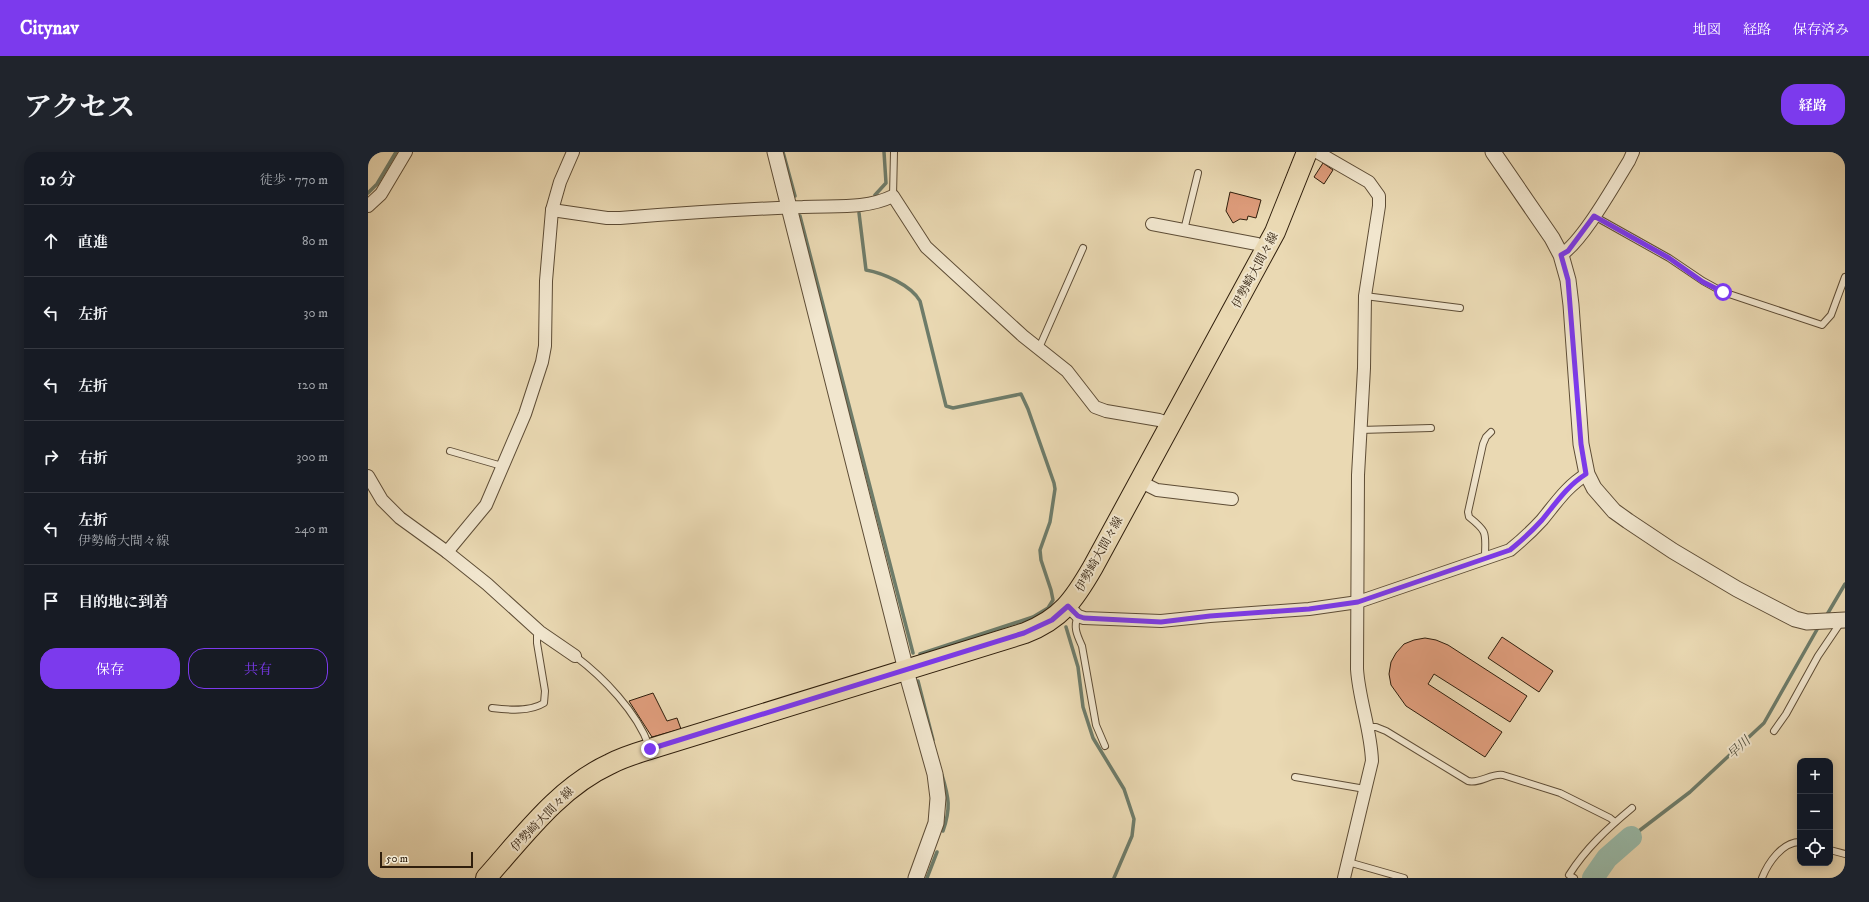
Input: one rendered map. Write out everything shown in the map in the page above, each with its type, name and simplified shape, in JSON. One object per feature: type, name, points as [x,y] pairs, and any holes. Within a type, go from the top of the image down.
[{"type":"main road","name":"伊勢崎大間々線","points":[[486,878],[544,813],[570,789],[609,764],[650,749],[1037,628],[1073,611],[1093,568],[1139,481],[1280,222],[1307,152]]},
{"type":"street","points":[[368,206],[380,194],[406,152]]},
{"type":"street","points":[[447,552],[486,505],[525,414],[542,362],[546,346],[546,281],[552,210],[560,182],[573,152]]},
{"type":"street","points":[[775,152],[906,670],[935,774],[938,798],[936,823],[916,878]]},
{"type":"street","points":[[1317,152],[1369,182],[1379,196],[1379,206],[1365,296],[1358,475],[1358,686],[1367,727],[1372,761],[1344,878]]},
{"type":"street","points":[[1493,152],[1548,232],[1561,255],[1570,292],[1581,444],[1586,474],[1594,488],[1614,511],[1673,551],[1744,593],[1795,619],[1807,622],[1841,620]]},
{"type":"street","points":[[1561,255],[1568,251],[1594,216],[1629,162],[1633,152]]},
{"type":"street","points":[[552,210],[607,218],[620,218],[789,207],[857,206],[876,203],[892,196],[926,247],[1023,336],[1067,371],[1095,407],[1106,411],[1159,420],[1170,424]]},
{"type":"street","points":[[1152,224],[1257,244],[1266,249]]},
{"type":"street","points":[[1073,611],[1084,618],[1161,622],[1210,616],[1309,609],[1358,602],[1510,550],[1525,538],[1567,488],[1586,474]]},
{"type":"street","points":[[368,476],[382,500],[400,518],[447,552],[487,584],[540,632],[575,656]]},
{"type":"street","points":[[1139,481],[1157,490],[1232,499]]},
{"type":"lane","points":[[892,196],[894,152]]},
{"type":"lane","points":[[1184,230],[1198,174]]},
{"type":"lane","points":[[1594,216],[1669,258],[1703,282],[1723,292],[1822,325],[1831,315],[1845,277]]},
{"type":"lane","points":[[1039,348],[1083,248]]},
{"type":"lane","points":[[1365,296],[1460,308]]},
{"type":"lane","points":[[1360,430],[1431,428]]},
{"type":"lane","points":[[1485,558],[1485,533],[1483,529],[1469,517],[1468,512],[1483,444],[1486,437],[1491,432]]},
{"type":"lane","points":[[450,451],[502,466]]},
{"type":"lane","points":[[1073,611],[1076,634],[1082,646],[1096,725],[1105,746]]},
{"type":"lane","points":[[1774,731],[1786,714],[1818,656],[1841,620]]},
{"type":"lane","points":[[492,708],[537,708],[544,703],[545,691],[537,643],[537,636],[540,632]]},
{"type":"lane","points":[[575,656],[601,676],[618,696],[644,735],[650,749]]},
{"type":"lane","points":[[1367,727],[1376,727],[1386,731],[1468,782],[1474,782],[1494,774],[1503,775],[1560,793],[1616,822]]},
{"type":"lane","points":[[1295,777],[1365,789]]},
{"type":"lane","points":[[1574,878],[1569,875],[1594,842],[1632,808]]},
{"type":"lane","points":[[1762,878],[1776,855],[1784,847],[1797,842]]},
{"type":"lane","points":[[1833,851],[1845,854]]},
{"type":"lane","points":[[1348,862],[1404,878]]},
{"type":"building","points":[[1323,163],[1333,170],[1324,184],[1314,177]]},
{"type":"building","points":[[1230,192],[1261,200],[1256,218],[1248,216],[1247,220],[1240,219],[1233,223],[1226,211]]},
{"type":"building","points":[[1502,637],[1553,671],[1539,692],[1488,658]]},
{"type":"building","points":[[1425,638],[1436,640],[1448,645],[1527,696],[1510,722],[1434,674],[1428,684],[1502,732],[1485,757],[1406,706],[1391,685],[1389,674],[1391,662],[1396,653],[1404,644]]},
{"type":"building","points":[[653,693],[667,721],[677,718],[681,729],[652,737],[629,701]]},
{"type":"waterway","points":[[368,193],[377,184],[396,152]]},
{"type":"waterway","points":[[783,152],[795,196]]},
{"type":"waterway","points":[[875,195],[886,183],[884,152]]},
{"type":"waterway","points":[[859,213],[866,270],[888,277],[903,285],[916,295],[920,301],[946,406],[953,408],[1021,394],[1028,409],[1055,489],[1050,522],[1040,550],[1041,560],[1053,600],[1048,608],[1033,617],[920,654]]},
{"type":"waterway","points":[[800,216],[913,653]]},
{"type":"waterway","name":"早川","points":[[1825,618],[1845,584]]},
{"type":"waterway","name":"早川","points":[[1631,837],[1690,792],[1764,723],[1819,626]]},
{"type":"waterway","points":[[1066,627],[1078,667],[1083,707],[1093,738],[1124,789],[1134,819],[1132,836],[1114,878]]},
{"type":"waterway","points":[[918,681],[933,740]]},
{"type":"waterway","points":[[942,775],[948,803],[946,823],[943,831]]},
{"type":"waterway","name":"早川","points":[[1593,878],[1607,858],[1631,837]]},
{"type":"waterway","points":[[927,878],[937,852]]},
{"type":"route","points":[[650,749],[1024,633],[1044,625],[1068,606],[1078,616],[1084,618],[1161,622],[1210,616],[1309,609],[1358,602],[1510,550],[1525,538],[1541,521],[1567,488],[1586,474],[1578,417],[1571,305],[1566,269],[1561,255],[1568,251],[1574,244],[1594,216],[1669,258],[1703,282],[1723,292]]}]
